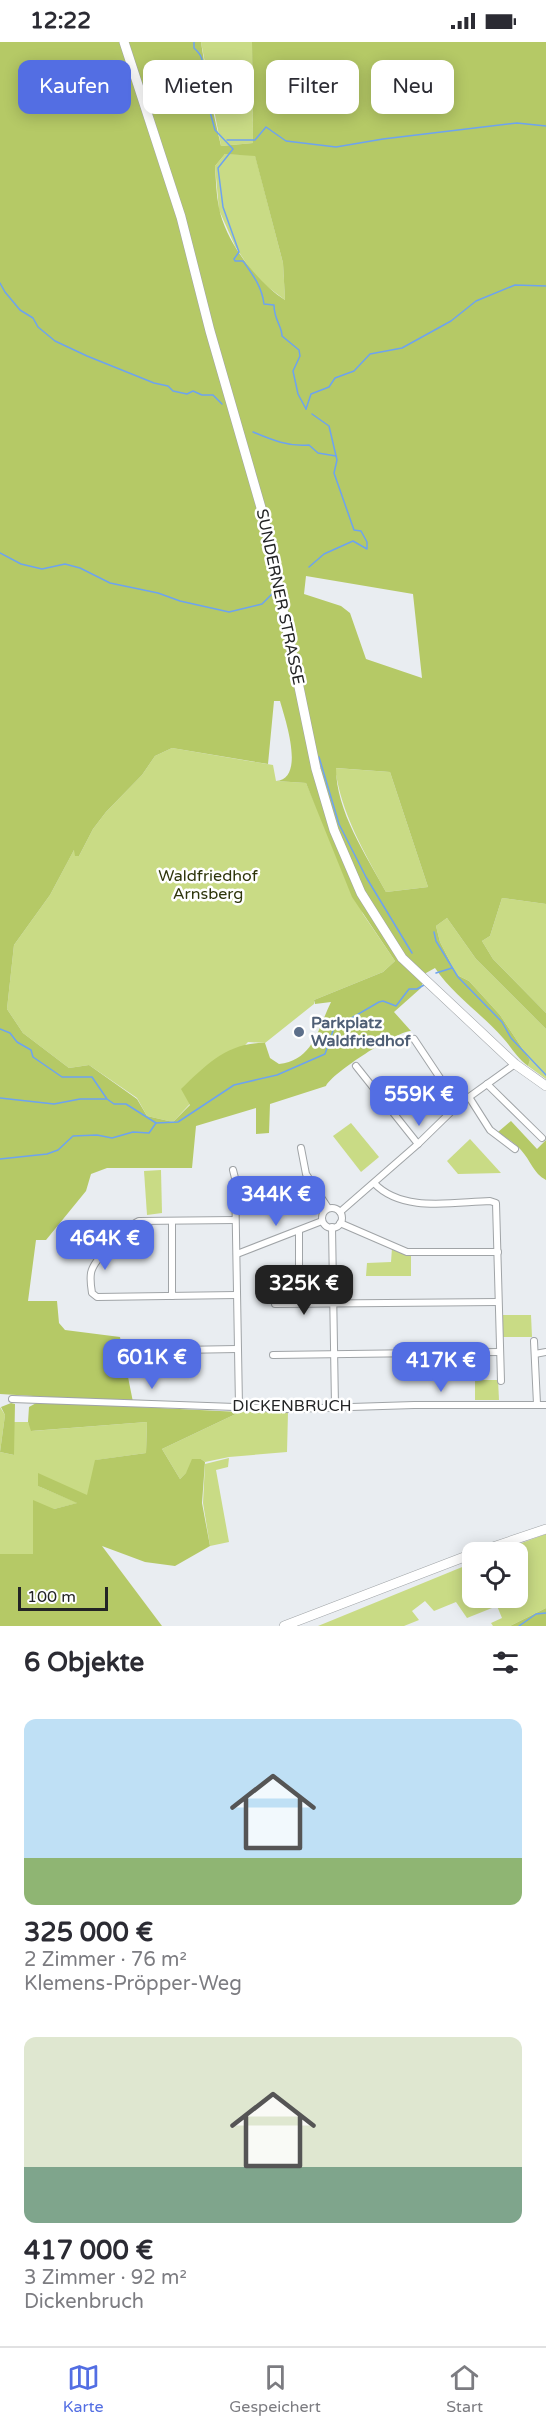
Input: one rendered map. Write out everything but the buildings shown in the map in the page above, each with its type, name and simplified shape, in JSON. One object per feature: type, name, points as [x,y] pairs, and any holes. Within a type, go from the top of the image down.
[{"type":"main road","name":"SUNDERNER STRASSE","points":[[124,42],[181,217],[210,331],[264,518],[316,769],[334,830],[361,892],[402,958],[515,1064],[546,1086]]},
{"type":"main road","points":[[508,1542],[546,1529]]},
{"type":"main road","points":[[284,1626],[462,1558]]},
{"type":"street","points":[[414,1039],[458,1105]]},
{"type":"street","points":[[340,1223],[340,1212],[418,1144],[458,1105],[515,1064]]},
{"type":"street","points":[[356,1066],[418,1144]]},
{"type":"street","points":[[487,1084],[542,1138]]},
{"type":"street","points":[[469,1097],[490,1130],[516,1149]]},
{"type":"street","points":[[301,1148],[306,1174],[328,1208]]},
{"type":"street","points":[[233,1170],[237,1254],[239,1406]]},
{"type":"street","points":[[374,1183],[388,1196],[406,1202],[494,1202],[498,1209],[501,1381]]},
{"type":"street","points":[[322,1221],[324,1212],[328,1208],[335,1208],[340,1212]]},
{"type":"street","points":[[235,1220],[142,1221],[131,1225],[95,1264],[91,1276],[92,1293],[97,1297],[236,1296]]},
{"type":"street","points":[[172,1221],[172,1296]]},
{"type":"street","points":[[322,1221],[332,1227],[340,1223]]},
{"type":"street","points":[[237,1254],[299,1232],[322,1221]]},
{"type":"street","points":[[340,1223],[406,1252],[498,1252]]},
{"type":"street","points":[[332,1227],[335,1406]]},
{"type":"street","points":[[299,1232],[299,1278]]},
{"type":"street","points":[[275,1304],[498,1302]]},
{"type":"street","points":[[534,1341],[537,1404]]},
{"type":"street","points":[[148,1367],[173,1368],[179,1350],[237,1349]]},
{"type":"street","points":[[273,1355],[499,1352]]},
{"type":"street","points":[[535,1354],[546,1352]]},
{"type":"street","points":[[452,1377],[453,1353]]},
{"type":"street","name":"DICKENBRUCH","points":[[12,1398],[288,1408],[546,1405]]},
{"type":"green space","points":[[0,42],[201,42],[204,60],[143,60],[143,114],[214,114],[221,146],[253,143],[254,60],[252,60],[252,42],[546,42],[546,904],[502,898],[490,936],[482,941],[493,959],[546,1013],[546,1029],[476,959],[447,918],[436,926],[440,942],[457,975],[469,981],[500,1015],[530,1060],[528,1066],[495,1029],[450,987],[435,968],[426,973],[421,988],[394,1012],[411,1031],[393,1038],[366,1054],[340,1072],[326,1086],[270,1104],[269,1133],[256,1134],[256,1108],[196,1126],[192,1168],[107,1168],[91,1174],[86,1191],[46,1240],[36,1240],[28,1301],[57,1301],[59,1323],[65,1330],[120,1337],[133,1402],[0,1394]],"holes":[[[225,154],[255,156],[283,263],[285,300],[253,272],[228,234],[219,208],[215,166]],[[306,576],[413,594],[422,678],[366,659],[350,613],[341,606],[304,594]],[[274,701],[280,701],[289,734],[292,760],[285,778],[276,781],[306,783],[352,897],[395,961],[383,972],[314,1000],[315,1004],[331,1002],[313,1041],[300,1056],[279,1064],[270,1058],[265,1043],[240,1046],[218,1057],[181,1089],[190,1105],[173,1122],[147,1116],[137,1099],[89,1065],[69,1068],[23,1033],[7,1009],[14,945],[50,895],[74,850],[75,856],[79,856],[93,829],[142,775],[155,756],[172,748],[268,764]],[[336,768],[390,772],[428,887],[386,892],[361,848],[347,816],[337,784]]]},
{"type":"green space","points":[[201,42],[252,42],[252,60],[204,60]]},
{"type":"green space","points":[[215,114],[253,114],[253,143],[221,146]]},
{"type":"green space","points":[[225,154],[255,155],[283,263],[285,300],[256,278],[235,246],[219,210],[215,166]]},
{"type":"green space","name":"Waldfriedhof Arnsberg","points":[[172,748],[273,765],[276,781],[306,783],[363,914],[395,961],[383,972],[314,1000],[314,1004],[265,1043],[248,1042],[173,1122],[147,1116],[137,1098],[89,1065],[69,1068],[23,1033],[7,1009],[14,945],[50,895],[75,848],[79,856],[93,829],[106,812],[142,775],[155,756]]},
{"type":"green space","points":[[335,768],[390,772],[428,887],[386,892],[348,816],[342,801]]},
{"type":"green space","points":[[502,898],[546,904],[546,1013],[493,959],[482,941],[490,936]]},
{"type":"green space","points":[[447,918],[476,959],[546,1029],[546,1079],[528,1066],[530,1060],[500,1015],[469,981],[457,975],[440,942],[436,926]]},
{"type":"green space","points":[[511,1121],[537,1149],[546,1140],[546,1180],[538,1174],[519,1147],[498,1132]]},
{"type":"green space","points":[[351,1123],[379,1157],[361,1172],[333,1136]]},
{"type":"green space","points":[[470,1139],[501,1173],[458,1174],[447,1161]]},
{"type":"green space","points":[[161,1170],[162,1213],[147,1215],[144,1171]]},
{"type":"green space","points":[[306,1178],[313,1191],[271,1208],[271,1179]]},
{"type":"green space","points":[[392,1248],[411,1256],[411,1276],[366,1276],[367,1263],[391,1262]]},
{"type":"green space","points":[[502,1315],[531,1315],[532,1337],[503,1337]]},
{"type":"green space","points":[[475,1380],[498,1380],[499,1400],[475,1400]]},
{"type":"green space","points":[[38,1402],[240,1412],[162,1449],[180,1479],[186,1473],[192,1459],[201,1459],[205,1462],[202,1503],[210,1546],[175,1566],[145,1562],[102,1546],[162,1626],[0,1626],[0,1554],[33,1554],[33,1500],[54,1509],[77,1503],[38,1486],[38,1473],[87,1495],[95,1460],[146,1453],[147,1422],[31,1431],[28,1422],[29,1407]]},
{"type":"green space","points":[[11,1403],[15,1404],[14,1455],[0,1452],[5,1415],[1,1407]]},
{"type":"green space","points":[[0,1407],[5,1415],[0,1452]]},
{"type":"green space","points":[[240,1412],[288,1412],[287,1452],[229,1457],[205,1462],[201,1459],[180,1479],[162,1449]]},
{"type":"green space","points":[[14,1422],[28,1422],[32,1431],[147,1422],[146,1453],[96,1460],[88,1496],[38,1486],[78,1503],[54,1509],[33,1554],[0,1554],[0,1452],[14,1455]]},
{"type":"green space","points":[[229,1458],[228,1467],[216,1470],[229,1542],[210,1546],[203,1503],[205,1464]]},
{"type":"green space","points":[[546,1534],[546,1608],[510,1626],[493,1626],[491,1623],[502,1618],[498,1608],[528,1608],[528,1542],[524,1542]]},
{"type":"green space","points":[[462,1567],[462,1608],[492,1608],[467,1618],[456,1602],[434,1611],[425,1601],[412,1611],[419,1620],[404,1626],[318,1626]]},
{"type":"green space","points":[[546,1608],[546,1626],[510,1626]]},
{"type":"waterway","points":[[194,42],[194,48],[202,59],[198,77],[202,84],[218,92],[217,98],[207,101],[215,130],[233,149],[218,168],[223,207],[239,252],[234,259],[243,261],[254,276],[264,304],[274,305],[282,336],[299,350],[300,356],[293,371],[298,394],[306,409]]},
{"type":"waterway","points":[[227,140],[255,140],[266,127],[286,141],[336,147],[517,123],[546,126]]},
{"type":"waterway","points":[[0,283],[20,310],[33,318],[38,327],[55,341],[154,383],[168,386],[173,391],[187,394],[193,391],[202,395],[213,395],[222,404]]},
{"type":"waterway","points":[[306,409],[311,394],[329,387],[335,378],[354,371],[370,354],[402,348],[451,321],[476,301],[515,285],[546,286]]},
{"type":"waterway","points":[[309,567],[324,554],[353,541],[367,549],[367,542],[361,531],[354,530],[334,473],[337,460],[329,426],[312,414]]},
{"type":"waterway","points":[[253,432],[288,444],[309,445],[318,453],[336,456]]},
{"type":"waterway","points":[[0,553],[21,564],[42,569],[65,564],[80,568],[110,583],[229,612],[262,604],[275,591]]},
{"type":"waterway","points":[[319,757],[339,824],[366,877],[412,953]]},
{"type":"waterway","points":[[434,932],[436,941],[458,977],[502,1022],[511,1038],[546,1075]]},
{"type":"waterway","points":[[436,973],[452,968]]},
{"type":"waterway","points":[[336,1027],[379,1002],[383,1001],[396,1006],[409,989],[417,989],[424,985]]},
{"type":"waterway","points":[[0,1029],[10,1033],[17,1042],[31,1050],[33,1057],[62,1077],[92,1077],[107,1099],[114,1104],[126,1104],[156,1123],[178,1122],[234,1085],[277,1075],[325,1054],[334,1028]]},
{"type":"waterway","points":[[0,1098],[54,1104],[80,1099],[106,1099]]},
{"type":"waterway","points":[[0,1159],[47,1154],[58,1150],[73,1136],[97,1135],[112,1138],[133,1132],[149,1133],[156,1123]]},
{"type":"waterway","points":[[519,1626],[536,1614],[546,1613]]},
{"type":"place","name":"Parkplatz Waldfriedhof","points":[[299,1032]]}]
